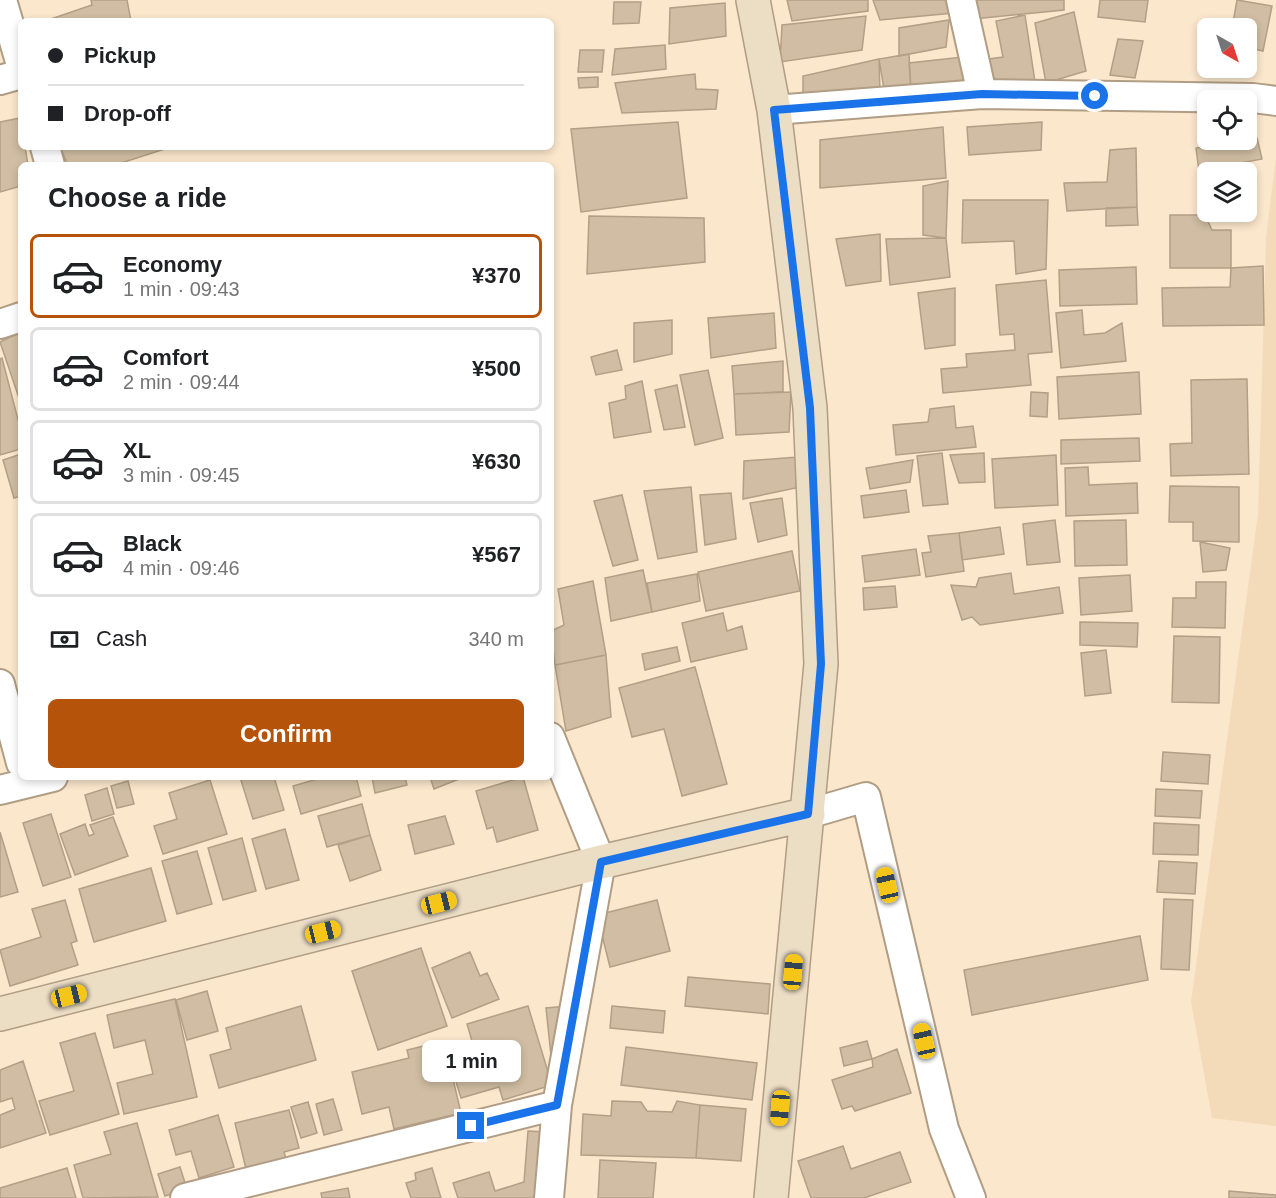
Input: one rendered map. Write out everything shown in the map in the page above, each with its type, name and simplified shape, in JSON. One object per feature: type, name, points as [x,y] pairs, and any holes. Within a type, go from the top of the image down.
[{"type":"street","points":[[2,0],[18,55]]},
{"type":"street","points":[[753,0],[774,110],[810,408],[821,664],[771,1198]]},
{"type":"street","points":[[961,0],[982,94]]},
{"type":"street","points":[[0,80],[18,75]]},
{"type":"street","points":[[774,110],[982,94],[1241,98],[1276,101]]},
{"type":"street","points":[[0,324],[18,318]]},
{"type":"street","points":[[0,684],[18,752]]},
{"type":"street","points":[[549,1198],[557,1105],[601,862],[554,747]]},
{"type":"street","points":[[0,1014],[601,862],[808,814],[866,797],[944,1129],[971,1198]]},
{"type":"street","points":[[185,1198],[557,1105]]},
{"type":"shaded area","points":[[1276,157],[1276,1126],[1212,1118],[1191,1002],[1258,514],[1266,238]]},
{"type":"building","points":[[91,0],[127,0],[130,18],[54,18],[92,5]]},
{"type":"building","points":[[787,0],[868,0],[868,11],[792,21]]},
{"type":"building","points":[[873,0],[956,0],[954,13],[880,20]]},
{"type":"building","points":[[971,0],[1064,0],[1064,10],[974,19]]},
{"type":"building","points":[[1100,0],[1148,0],[1145,22],[1098,17]]},
{"type":"building","points":[[1237,0],[1272,6],[1263,51],[1257,50],[1257,18],[1234,18]]},
{"type":"building","points":[[614,2],[641,2],[639,23],[613,24]]},
{"type":"building","points":[[725,3],[726,36],[669,44],[670,8]]},
{"type":"building","points":[[1074,12],[1086,71],[1046,83],[1035,23]]},
{"type":"building","points":[[1025,15],[1035,82],[996,89],[989,59],[1003,57],[996,21]]},
{"type":"building","points":[[866,16],[862,50],[780,62],[782,25]]},
{"type":"building","points":[[949,20],[946,47],[899,56],[899,28]]},
{"type":"building","points":[[1118,39],[1143,41],[1135,78],[1110,75]]},
{"type":"building","points":[[665,45],[666,69],[612,75],[615,49]]},
{"type":"building","points":[[580,50],[604,50],[602,72],[578,72]]},
{"type":"building","points":[[909,54],[911,91],[886,101],[879,59]]},
{"type":"building","points":[[963,57],[965,87],[911,91],[909,63]]},
{"type":"building","points":[[879,59],[880,94],[803,100],[803,76]]},
{"type":"building","points":[[695,74],[696,89],[718,90],[716,109],[622,113],[615,83]]},
{"type":"building","points":[[598,77],[598,87],[579,88],[578,78]]},
{"type":"building","points":[[18,118],[18,150],[26,150],[28,162],[18,162],[18,187],[0,192],[0,122]]},
{"type":"building","points":[[678,122],[687,198],[581,212],[571,129]]},
{"type":"building","points":[[1042,122],[1041,150],[969,155],[967,127]]},
{"type":"building","points":[[943,127],[946,178],[820,188],[820,140]]},
{"type":"building","points":[[1257,138],[1262,159],[1246,162],[1198,162],[1196,148],[1197,150],[1257,150]]},
{"type":"building","points":[[1136,148],[1137,207],[1067,211],[1064,183],[1107,182],[1110,150]]},
{"type":"building","points":[[61,150],[162,150],[124,162],[67,162]]},
{"type":"building","points":[[948,181],[946,238],[923,235],[923,186]]},
{"type":"building","points":[[963,200],[1048,200],[1046,269],[1016,274],[1014,241],[962,243]]},
{"type":"building","points":[[1137,207],[1138,225],[1106,226],[1106,208]]},
{"type":"building","points":[[1170,215],[1197,215],[1197,222],[1208,222],[1212,230],[1231,230],[1231,268],[1170,268]]},
{"type":"building","points":[[589,216],[704,218],[705,262],[587,274]]},
{"type":"building","points":[[880,234],[881,281],[846,286],[836,239]]},
{"type":"building","points":[[946,238],[950,277],[890,285],[886,239]]},
{"type":"building","points":[[1263,266],[1264,325],[1163,326],[1162,288],[1230,287],[1231,268]]},
{"type":"building","points":[[1136,267],[1137,304],[1060,306],[1059,270]]},
{"type":"building","points":[[1046,280],[1052,352],[1028,354],[1031,385],[943,393],[941,369],[967,367],[966,354],[1015,350],[1014,334],[1000,335],[996,285]]},
{"type":"building","points":[[955,288],[955,345],[925,349],[918,293]]},
{"type":"building","points":[[1082,310],[1084,335],[1105,333],[1122,323],[1126,361],[1061,368],[1056,313]]},
{"type":"building","points":[[774,313],[776,348],[711,358],[708,318]]},
{"type":"building","points":[[672,320],[672,354],[634,362],[634,323]]},
{"type":"building","points":[[18,333],[18,395],[0,342]]},
{"type":"building","points":[[617,350],[622,370],[596,375],[591,357]]},
{"type":"building","points":[[2,358],[18,419],[18,450],[0,455],[0,359]]},
{"type":"building","points":[[783,361],[783,392],[734,394],[732,366]]},
{"type":"building","points":[[708,370],[723,438],[695,445],[680,375]]},
{"type":"building","points":[[1139,372],[1141,414],[1059,419],[1057,377]]},
{"type":"building","points":[[1247,379],[1249,474],[1171,476],[1170,444],[1192,443],[1191,380]]},
{"type":"building","points":[[642,381],[651,432],[614,438],[609,403],[626,399],[625,386]]},
{"type":"building","points":[[677,385],[685,427],[664,430],[655,390]]},
{"type":"building","points":[[791,392],[789,432],[736,435],[734,394]]},
{"type":"building","points":[[1031,392],[1048,393],[1047,417],[1030,416]]},
{"type":"building","points":[[954,406],[956,428],[973,426],[976,447],[896,455],[893,425],[928,422],[930,409]]},
{"type":"building","points":[[1139,438],[1140,461],[1061,464],[1061,440]]},
{"type":"building","points":[[942,453],[948,504],[923,506],[917,456]]},
{"type":"building","points":[[984,453],[985,482],[959,483],[950,455]]},
{"type":"building","points":[[18,455],[18,497],[14,498],[3,460]]},
{"type":"building","points":[[1056,455],[1058,505],[995,508],[992,459]]},
{"type":"building","points":[[798,457],[796,488],[743,499],[744,461]]},
{"type":"building","points":[[913,460],[910,482],[870,489],[866,468]]},
{"type":"building","points":[[1088,467],[1089,485],[1137,483],[1138,513],[1066,516],[1065,468]]},
{"type":"building","points":[[1170,486],[1239,487],[1239,542],[1193,541],[1193,522],[1169,522]]},
{"type":"building","points":[[691,487],[697,552],[658,559],[644,491]]},
{"type":"building","points":[[906,490],[909,512],[864,518],[861,496]]},
{"type":"building","points":[[731,493],[736,539],[705,545],[700,495]]},
{"type":"building","points":[[622,495],[638,560],[613,566],[594,501]]},
{"type":"building","points":[[782,498],[787,535],[758,542],[750,503]]},
{"type":"building","points":[[1055,520],[1060,562],[1027,565],[1023,524]]},
{"type":"building","points":[[1126,520],[1127,565],[1075,566],[1074,521]]},
{"type":"building","points":[[1000,527],[1004,554],[962,560],[959,533]]},
{"type":"building","points":[[959,533],[964,571],[926,577],[922,553],[931,552],[928,536]]},
{"type":"building","points":[[1200,542],[1230,548],[1226,570],[1203,572]]},
{"type":"building","points":[[916,549],[920,575],[865,582],[862,556]]},
{"type":"building","points":[[792,551],[800,591],[706,611],[698,572]]},
{"type":"building","points":[[643,570],[652,612],[611,621],[605,578]]},
{"type":"building","points":[[1011,573],[1014,594],[1059,587],[1063,613],[980,625],[972,617],[962,620],[951,585],[976,587],[979,578]]},
{"type":"building","points":[[697,574],[700,601],[652,612],[647,583]]},
{"type":"building","points":[[1130,575],[1132,611],[1081,615],[1079,578]]},
{"type":"building","points":[[593,581],[606,655],[555,665],[554,630],[564,625],[558,589]]},
{"type":"building","points":[[1196,582],[1226,582],[1225,628],[1172,627],[1173,598],[1196,598]]},
{"type":"building","points":[[895,586],[897,607],[864,610],[863,588]]},
{"type":"building","points":[[723,613],[727,631],[742,626],[747,649],[691,662],[682,623]]},
{"type":"building","points":[[1080,622],[1138,623],[1137,647],[1080,645]]},
{"type":"building","points":[[1174,636],[1220,637],[1219,703],[1172,702]]},
{"type":"building","points":[[677,647],[680,661],[645,670],[642,654]]},
{"type":"building","points":[[1106,650],[1111,693],[1085,696],[1081,653]]},
{"type":"building","points":[[606,655],[611,717],[566,731],[555,665]]},
{"type":"building","points":[[695,667],[727,784],[682,796],[664,729],[632,737],[619,688]]},
{"type":"building","points":[[1163,752],[1210,755],[1208,784],[1161,781]]},
{"type":"building","points":[[210,780],[227,834],[163,854],[154,826],[177,819],[169,793]]},
{"type":"building","points":[[241,780],[275,780],[284,810],[253,819]]},
{"type":"building","points":[[314,780],[357,780],[361,796],[301,814],[293,786]]},
{"type":"building","points":[[373,780],[406,780],[407,785],[375,793]]},
{"type":"building","points":[[431,780],[456,780],[434,789]]},
{"type":"building","points":[[513,780],[524,780],[538,830],[497,842],[493,827],[487,829],[476,791]]},
{"type":"building","points":[[128,781],[134,804],[117,808],[111,786]]},
{"type":"building","points":[[107,788],[114,814],[92,821],[85,795]]},
{"type":"building","points":[[1156,789],[1202,791],[1200,818],[1155,816]]},
{"type":"building","points":[[362,804],[370,835],[327,847],[318,816]]},
{"type":"building","points":[[51,814],[71,877],[43,886],[23,823]]},
{"type":"building","points":[[445,816],[454,844],[415,854],[408,825]]},
{"type":"building","points":[[113,817],[128,856],[75,875],[60,834],[85,824],[89,836],[94,834],[90,825]]},
{"type":"building","points":[[1154,823],[1199,825],[1198,855],[1153,854]]},
{"type":"building","points":[[285,829],[299,880],[266,889],[252,839]]},
{"type":"building","points":[[0,832],[18,892],[0,897]]},
{"type":"building","points":[[370,835],[381,870],[350,881],[338,845]]},
{"type":"building","points":[[242,838],[256,891],[223,900],[208,848]]},
{"type":"building","points":[[197,851],[212,904],[177,914],[162,861]]},
{"type":"building","points":[[1159,861],[1197,863],[1195,894],[1157,892]]},
{"type":"building","points":[[151,868],[166,921],[94,942],[79,889]]},
{"type":"building","points":[[1164,899],[1193,900],[1189,970],[1161,969]]},
{"type":"building","points":[[65,900],[77,941],[71,943],[78,965],[10,986],[0,950],[41,937],[32,909]]},
{"type":"building","points":[[657,900],[670,951],[610,967],[597,915]]},
{"type":"building","points":[[1140,936],[1148,980],[972,1015],[964,970]]},
{"type":"building","points":[[421,948],[447,1026],[378,1050],[352,971]]},
{"type":"building","points":[[470,952],[480,976],[487,973],[499,999],[452,1018],[432,968]]},
{"type":"building","points":[[688,977],[770,984],[768,1014],[685,1006]]},
{"type":"building","points":[[207,991],[218,1031],[187,1040],[176,1000]]},
{"type":"building","points":[[175,999],[197,1097],[124,1114],[117,1083],[153,1074],[145,1040],[114,1048],[107,1015]]},
{"type":"building","points":[[301,1006],[316,1060],[219,1088],[210,1055],[231,1049],[226,1028]]},
{"type":"building","points":[[528,1006],[552,1085],[503,1100],[499,1087],[461,1098],[448,1056],[474,1048],[467,1024]]},
{"type":"building","points":[[567,1006],[552,1065],[546,1008]]},
{"type":"building","points":[[612,1006],[665,1011],[663,1033],[610,1028]]},
{"type":"building","points":[[95,1033],[119,1114],[50,1135],[39,1101],[74,1091],[60,1043]]},
{"type":"building","points":[[444,1041],[461,1113],[394,1129],[389,1107],[362,1114],[352,1072],[409,1058],[407,1050]]},
{"type":"building","points":[[867,1041],[872,1059],[844,1066],[840,1048]]},
{"type":"building","points":[[626,1047],[757,1063],[752,1100],[621,1085]]},
{"type":"building","points":[[897,1049],[911,1093],[855,1111],[852,1106],[842,1109],[832,1080],[873,1067],[872,1059]]},
{"type":"building","points":[[23,1061],[46,1133],[0,1148],[0,1115],[15,1109],[12,1098],[0,1102],[0,1070]]},
{"type":"building","points":[[333,1099],[342,1130],[324,1135],[316,1104]]},
{"type":"building","points":[[612,1101],[641,1102],[647,1111],[672,1112],[677,1101],[700,1105],[696,1158],[581,1155],[583,1114],[611,1116]]},
{"type":"building","points":[[308,1102],[317,1133],[301,1138],[291,1107]]},
{"type":"building","points":[[700,1105],[746,1109],[741,1161],[696,1158]]},
{"type":"building","points":[[289,1110],[299,1148],[284,1152],[286,1159],[246,1169],[235,1123]]},
{"type":"building","points":[[218,1115],[234,1167],[199,1178],[191,1151],[176,1155],[169,1130]]},
{"type":"building","points":[[137,1123],[158,1197],[83,1198],[74,1165],[111,1154],[104,1132]]},
{"type":"building","points":[[528,1131],[564,1133],[558,1198],[458,1198],[453,1183],[489,1172],[495,1191],[524,1182]]},
{"type":"building","points":[[843,1146],[851,1169],[900,1152],[911,1182],[864,1198],[811,1198],[798,1161]]},
{"type":"building","points":[[600,1160],[656,1163],[653,1198],[598,1198]]},
{"type":"building","points":[[180,1167],[187,1189],[165,1196],[158,1174]]},
{"type":"building","points":[[67,1168],[76,1198],[0,1198],[0,1188]]},
{"type":"building","points":[[432,1168],[441,1198],[411,1198],[406,1183],[416,1180],[415,1173]]},
{"type":"building","points":[[348,1188],[350,1198],[322,1198],[321,1193]]},
{"type":"building","points":[[1229,1191],[1276,1195],[1276,1198],[1229,1198]]},
{"type":"route","points":[[471,1126],[557,1105],[601,862],[808,814],[821,664],[810,408],[774,110],[982,94],[1095,96]]}]
